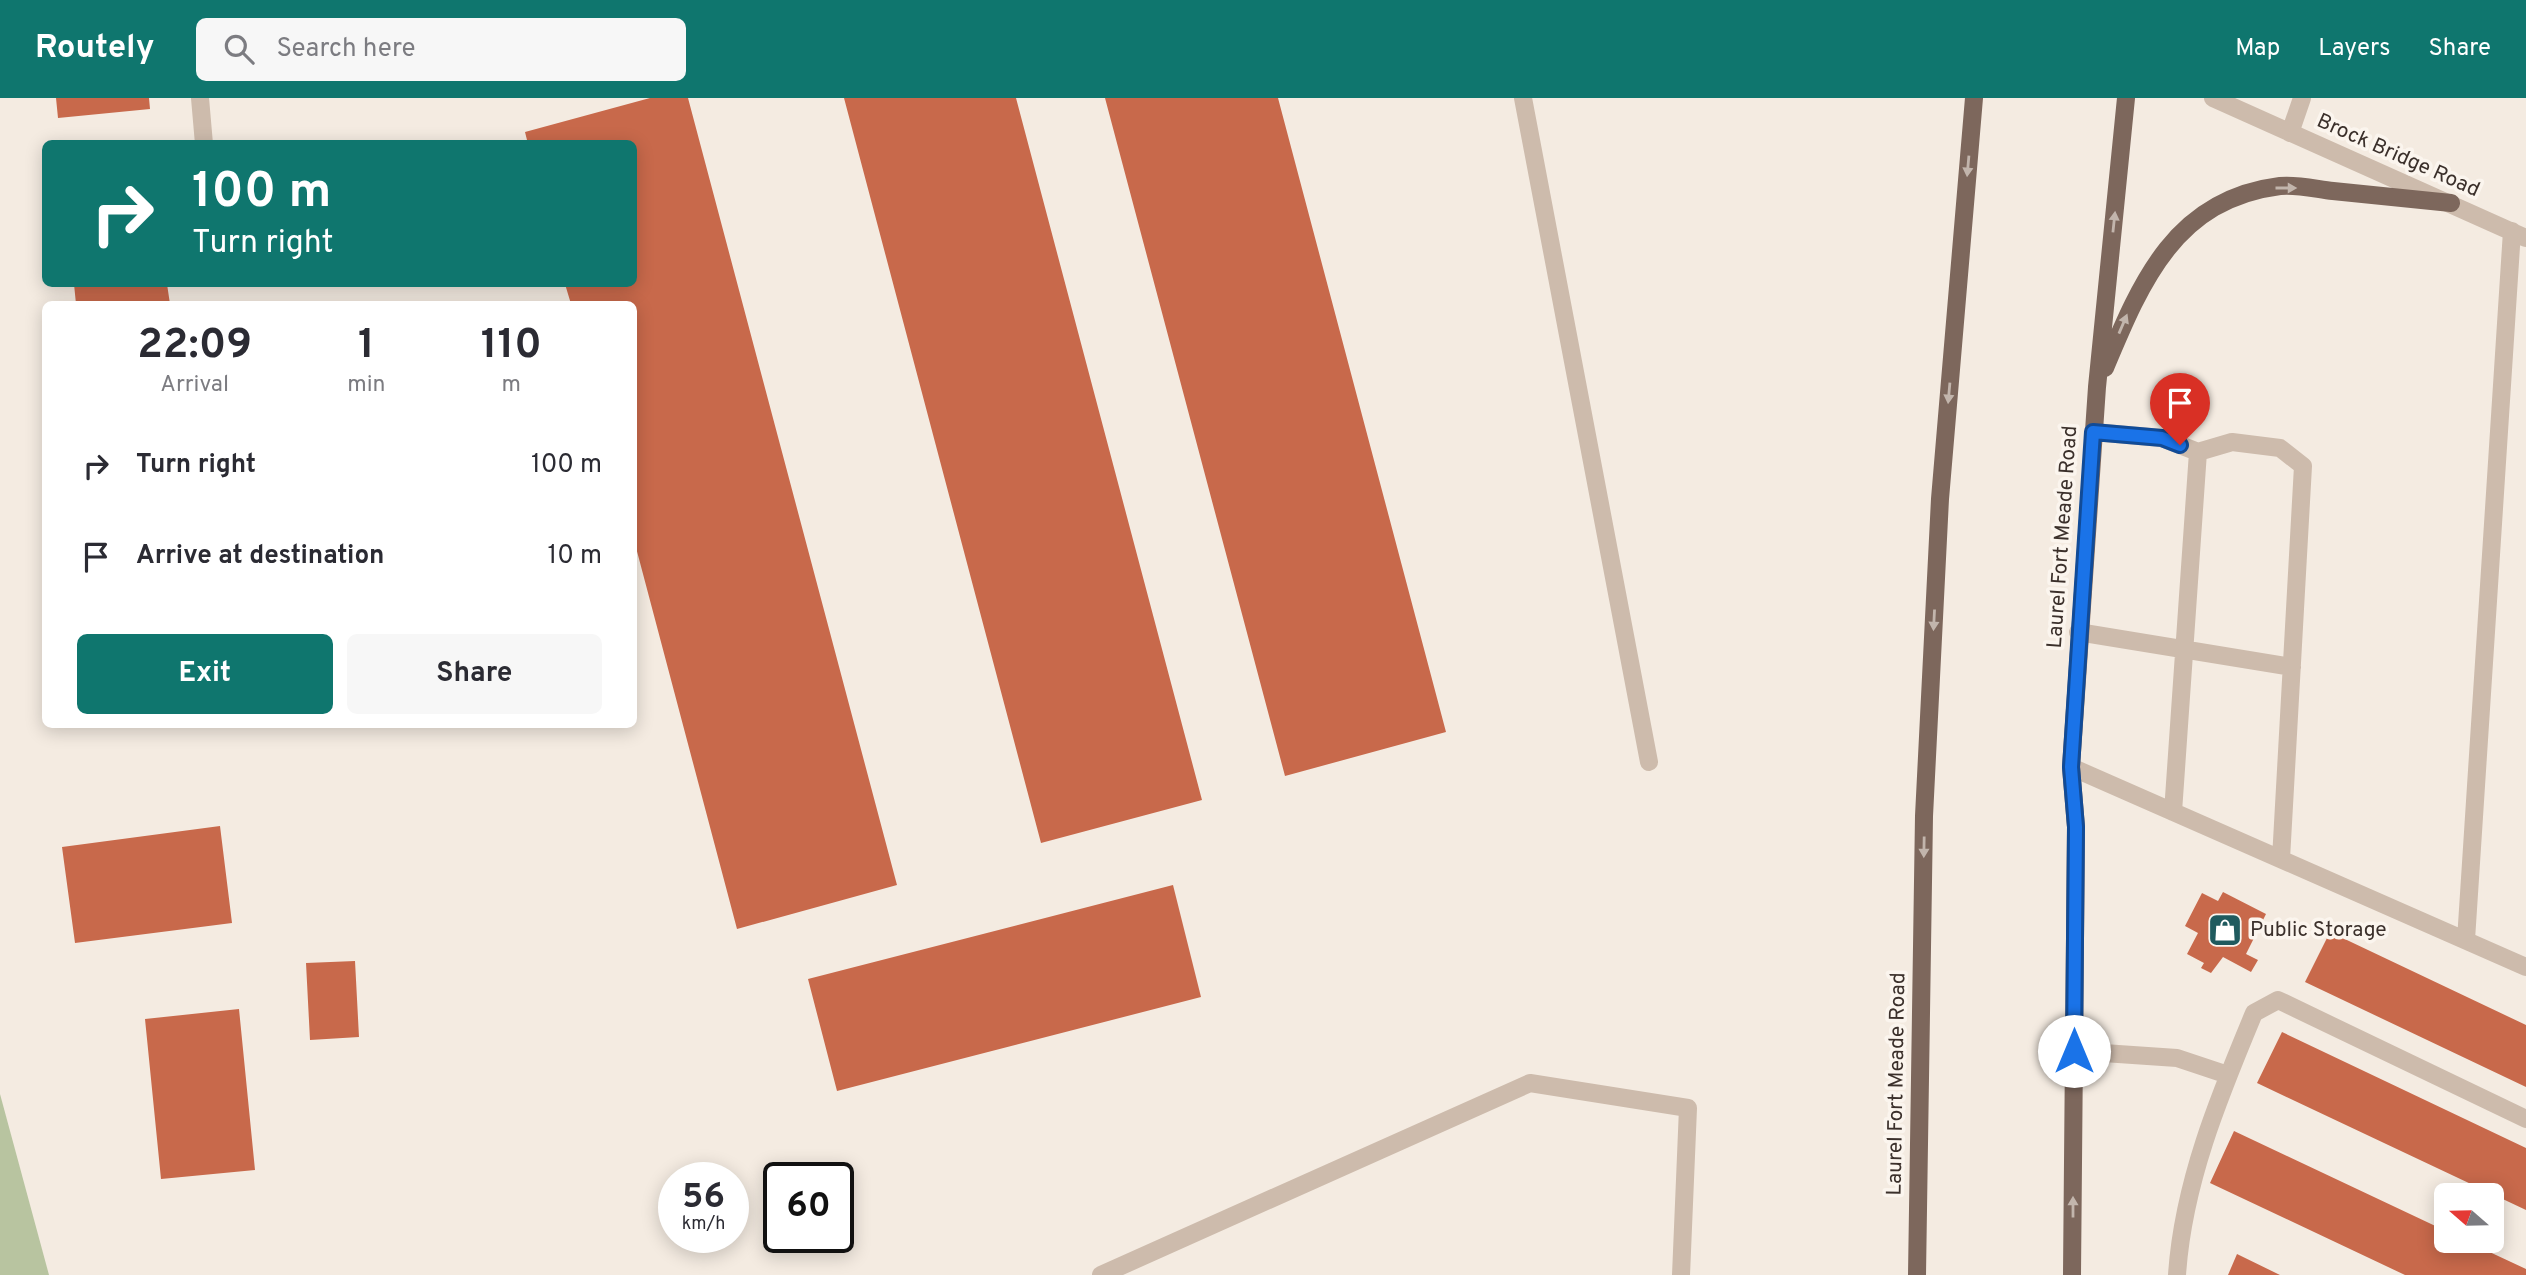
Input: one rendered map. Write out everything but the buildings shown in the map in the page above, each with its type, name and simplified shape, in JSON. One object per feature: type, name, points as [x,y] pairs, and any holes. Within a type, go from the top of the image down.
[{"type":"main road","name":"Laurel Fort Meade Road","points":[[1917,1275],[1927,761],[1940,499],[1974,98]]},
{"type":"main road","name":"Laurel Fort Meade Road","points":[[2073,1275],[2076,827],[2071,767],[2093,432],[2126,98]]},
{"type":"main road","points":[[2097,387],[2137,291],[2193,219],[2227,199],[2281,186],[2451,203]]},
{"type":"street","points":[[200,98],[204,140]]},
{"type":"street","points":[[1523,98],[1649,762]]},
{"type":"street","name":"Brock Bridge Road","points":[[2213,98],[2519,235]]},
{"type":"street","points":[[2290,133],[2302,98]]},
{"type":"street","points":[[2466,940],[2519,235]]},
{"type":"street","points":[[2093,432],[2162,438],[2198,452],[2232,442],[2280,448],[2303,466],[2281,859]]},
{"type":"street","points":[[2174,812],[2198,452]]},
{"type":"street","points":[[2078,632],[2292,667]]},
{"type":"street","points":[[2071,767],[2526,967]]},
{"type":"street","points":[[2177,1275],[2193,1172],[2228,1075],[2253,1013],[2278,1000],[2526,1119]]},
{"type":"street","points":[[2074,1051],[2177,1058],[2228,1075]]},
{"type":"street","points":[[1101,1275],[1530,1083],[1688,1108],[1681,1275]]},
{"type":"green space","points":[[0,1094],[49,1275],[0,1275]]},
{"type":"place","name":"Public Storage","points":[[2225,930]]},
{"type":"route","points":[[2074,1051],[2076,827],[2071,767],[2093,432],[2162,438],[2180,445]]}]
